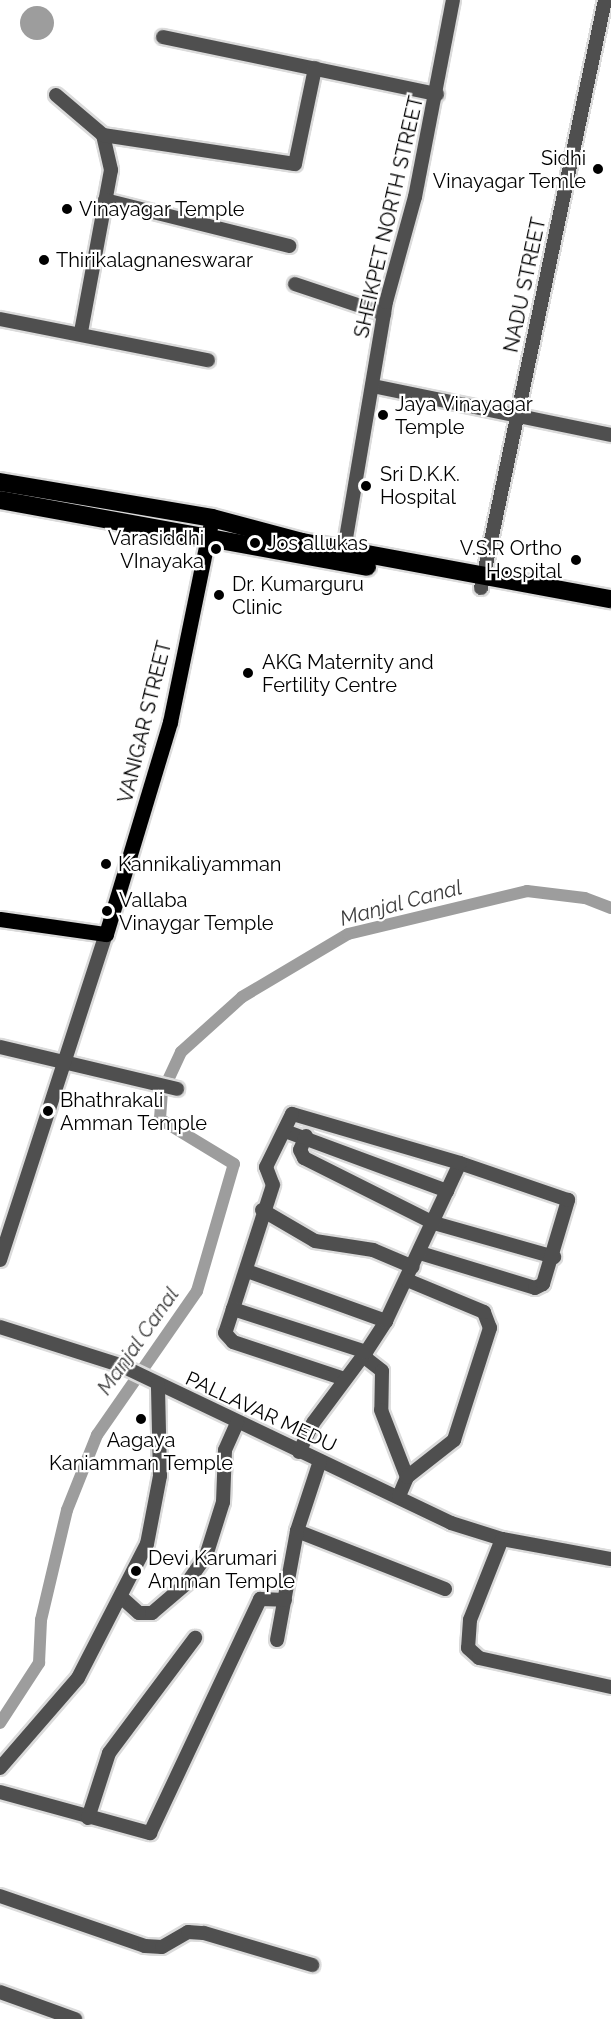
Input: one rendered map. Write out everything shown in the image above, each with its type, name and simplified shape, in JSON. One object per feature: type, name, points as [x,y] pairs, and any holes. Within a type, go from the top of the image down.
[{"type":"highway","points":[[0,482],[611,610]]},
{"type":"highway","points":[[0,500],[210,527],[344,550],[482,583],[611,599]]},
{"type":"main road","name":"VANIGAR STREET","points":[[106,934],[170,722],[210,527]]},
{"type":"main road","points":[[0,919],[106,934]]},
{"type":"street","name":"SHEIKPET NORTH STREET","points":[[344,550],[384,314],[436,94],[453,0]]},
{"type":"street","name":"NADU STREET","points":[[482,583],[605,0]]},
{"type":"street","points":[[163,37],[436,94]]},
{"type":"street","points":[[56,95],[103,135],[295,164],[315,68]]},
{"type":"street","points":[[81,332],[111,170],[103,135]]},
{"type":"street","points":[[105,200],[289,246]]},
{"type":"street","points":[[295,284],[384,314]]},
{"type":"street","points":[[0,319],[81,332],[208,360]]},
{"type":"street","points":[[373,386],[516,420],[611,435]]},
{"type":"street","points":[[0,1260],[106,934]]},
{"type":"street","points":[[0,1047],[67,1059],[177,1089]]},
{"type":"street","points":[[345,1379],[233,1342],[225,1333],[247,1271],[262,1210],[273,1185],[266,1167],[295,1114],[460,1163],[566,1198],[554,1257],[543,1284],[535,1288],[420,1254]]},
{"type":"street","points":[[285,1131],[306,1136],[447,1191]]},
{"type":"street","points":[[306,1136],[300,1150],[304,1158],[434,1223],[554,1257]]},
{"type":"street","points":[[298,1452],[386,1321],[420,1254],[460,1163]]},
{"type":"street","points":[[262,1210],[315,1241],[373,1250],[413,1267]]},
{"type":"street","points":[[247,1271],[386,1321]]},
{"type":"street","points":[[399,1496],[407,1477],[454,1440],[490,1328],[484,1312],[407,1280]]},
{"type":"street","points":[[233,1309],[365,1354],[382,1371],[381,1410],[407,1477]]},
{"type":"street","name":"PALLAVAR MEDU","points":[[0,1327],[120,1365],[298,1452],[399,1496],[451,1524],[502,1539],[611,1558]]},
{"type":"street","points":[[0,1768],[78,1678],[121,1597],[155,1514],[158,1385]]},
{"type":"street","points":[[121,1597],[139,1613],[152,1613],[187,1582],[206,1556],[223,1502],[225,1450],[237,1423]]},
{"type":"street","points":[[277,1640],[297,1531],[320,1461]]},
{"type":"street","points":[[297,1531],[445,1589]]},
{"type":"street","points":[[502,1539],[470,1620],[468,1648],[479,1658],[611,1687]]},
{"type":"street","points":[[0,1792],[145,1835],[153,1830],[260,1599],[285,1600]]},
{"type":"street","points":[[88,1818],[109,1753],[195,1638]]},
{"type":"street","points":[[0,1896],[145,1946],[162,1947],[188,1932],[204,1932],[312,1965]]},
{"type":"street","points":[[0,1992],[75,2019]]},
{"type":"shaded area","points":[[37,6],[49,11],[54,23],[49,35],[37,40],[25,35],[20,23],[25,11]]},
{"type":"waterway","name":"Manjal Canal","points":[[0,1723],[39,1663],[41,1620],[67,1510],[97,1435],[197,1291],[234,1164],[160,1119],[162,1093],[181,1052],[242,997],[348,934],[527,891],[585,898],[611,908]]},
{"type":"place","name":"Sidhi Vinayagar Temle","points":[[598,169]]},
{"type":"place","name":"Vinayagar Temple","points":[[67,209]]},
{"type":"place","name":"Thirikalagnaneswarar","points":[[44,260]]},
{"type":"place","name":"Jaya Vinayagar Temple","points":[[383,415]]},
{"type":"place","name":"Sri D.K.K. Hospital","points":[[366,486]]},
{"type":"place","name":"Jos allukas","points":[[255,543]]},
{"type":"place","name":"Varasiddhi VInayaka","points":[[216,549]]},
{"type":"place","name":"V.S.R Ortho Hospital","points":[[576,560]]},
{"type":"place","name":"Dr. Kumarguru Clinic","points":[[219,595]]},
{"type":"place","name":"AKG Maternity and Fertility Centre","points":[[248,673]]},
{"type":"place","name":"Kannikaliyamman","points":[[106,864]]},
{"type":"place","name":"Vallaba Vinaygar Temple","points":[[107,911]]},
{"type":"place","name":"Bhathrakali Amman Temple","points":[[48,1111]]},
{"type":"place","name":"Aagaya Kaniamman Temple","points":[[141,1419]]},
{"type":"place","name":"Devi Karumari Amman Temple","points":[[136,1571]]}]
